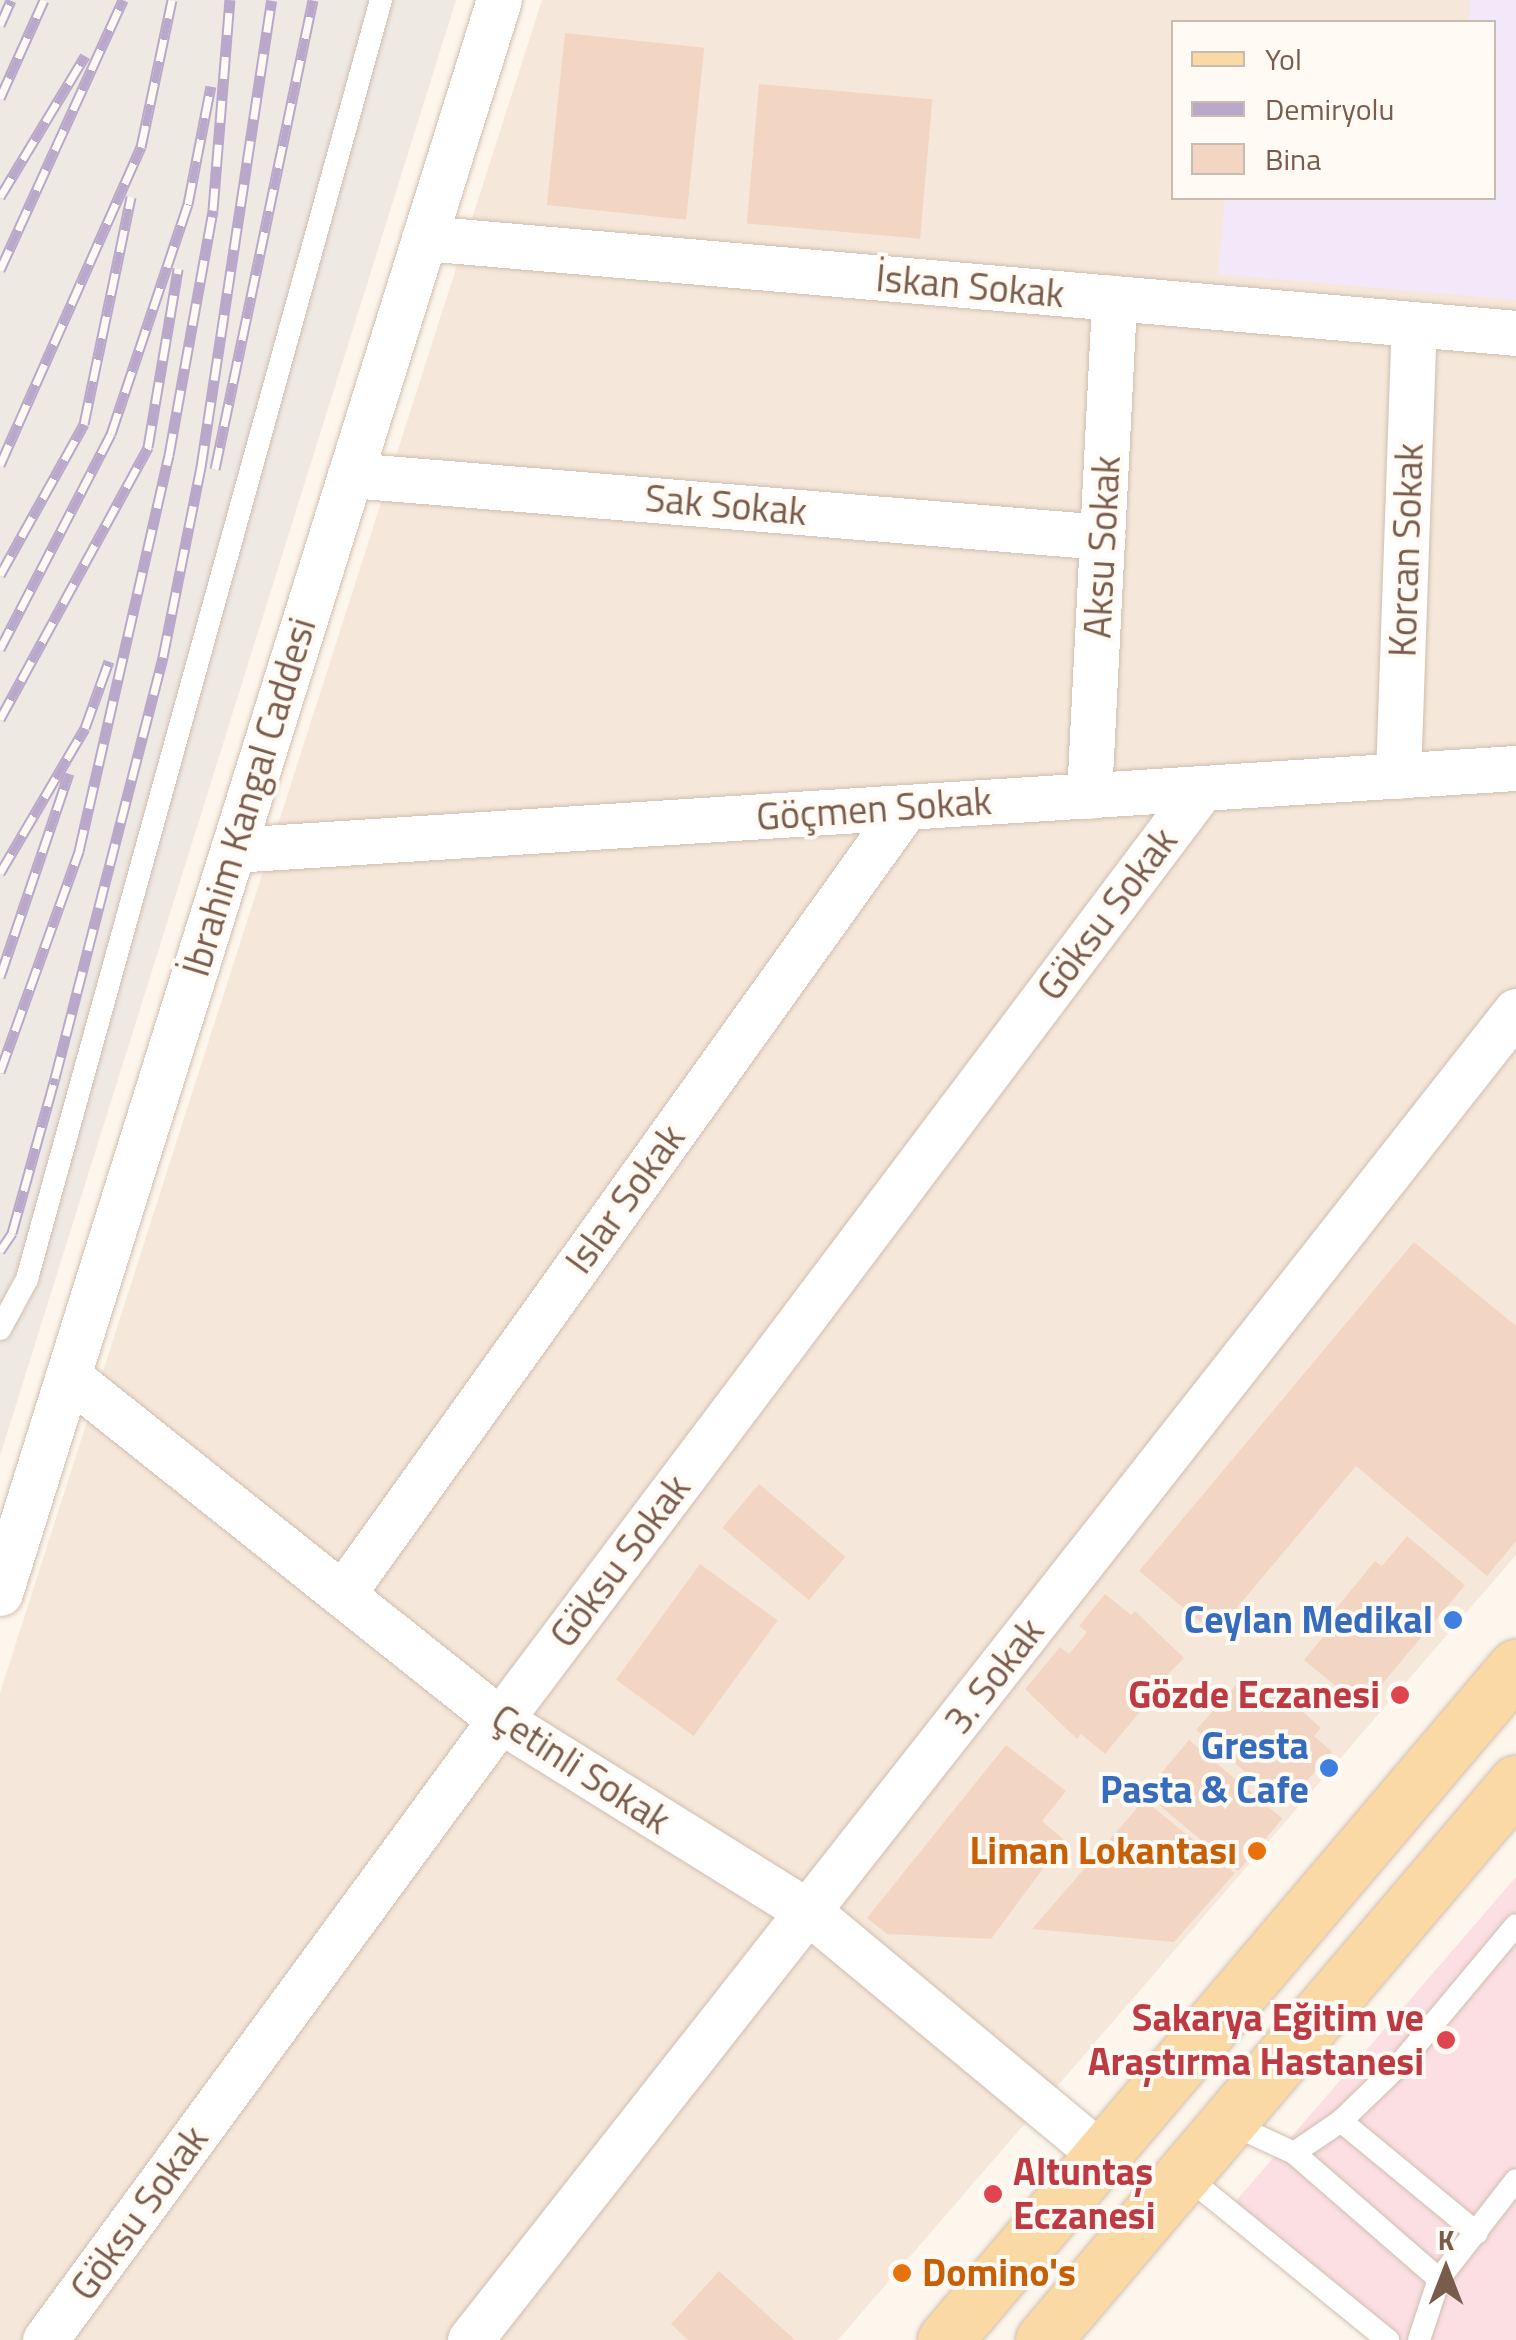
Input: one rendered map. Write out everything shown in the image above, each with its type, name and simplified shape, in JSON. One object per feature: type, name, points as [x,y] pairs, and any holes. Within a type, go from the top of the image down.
[{"type":"main road","points":[[945,2340],[1516,1667]]},
{"type":"main road","points":[[1043,2340],[1224,2120],[1516,1782]]},
{"type":"street","name":"İbrahim Kangal Caddesi","points":[[0,1594],[499,0]]},
{"type":"street","name":"İskan Sokak","points":[[424,238],[1516,333]]},
{"type":"street","name":"Aksu Sokak","points":[[1089,796],[1114,298]]},
{"type":"street","name":"Korcan Sokak","points":[[1398,776],[1414,324]]},
{"type":"street","name":"Sak Sokak","points":[[350,475],[1102,537]]},
{"type":"street","name":"Göçmen Sokak","points":[[233,850],[1516,768]]},
{"type":"street","name":"Göksu Sokak","points":[[46,2340],[500,1720],[1202,788]]},
{"type":"street","name":"Islar Sokak","points":[[344,1592],[906,806]]},
{"type":"street","name":"3. Sokak","points":[[470,2340],[1516,1011]]},
{"type":"street","name":"Çetinli Sokak","points":[[68,1376],[500,1720],[809,1912],[1099,2154]]},
{"type":"lane","points":[[0,1329],[27,1279],[381,0]]},
{"type":"lane","points":[[1294,2153],[1341,2121],[1400,2065],[1516,1925]]},
{"type":"lane","points":[[1224,2120],[1294,2153],[1439,2279]]},
{"type":"lane","points":[[1341,2121],[1478,2233]]},
{"type":"lane","points":[[1181,2172],[1388,2340]]},
{"type":"lane","points":[[1419,2340],[1439,2279],[1516,2180]]},
{"type":"shaded area","points":[[0,0],[456,0],[0,1456]]},
{"type":"shaded area","points":[[542,0],[1516,0],[1516,1555],[838,2340],[0,2340],[0,1693]]},
{"type":"shaded area","points":[[1470,0],[1516,0],[1516,300],[1218,274],[1225,200],[1496,200],[1496,20],[1468,20]]},
{"type":"shaded area","name":"Sakarya Eğitim ve Araştırma Hastanesi","points":[[1516,1877],[1516,2340],[1376,2340],[1235,2202]]},
{"type":"building","points":[[565,33],[704,48],[686,220],[547,205]]},
{"type":"building","points":[[759,84],[932,99],[920,239],[747,223]]},
{"type":"building","points":[[1414,1242],[1516,1326],[1516,1541],[1487,1576],[1356,1466],[1215,1634],[1139,1571]]},
{"type":"building","points":[[759,1484],[846,1557],[809,1600],[722,1528]]},
{"type":"building","points":[[1407,1536],[1465,1585],[1362,1708],[1304,1660],[1326,1633],[1320,1628],[1375,1561],[1382,1566]]},
{"type":"building","points":[[700,1564],[778,1620],[694,1736],[616,1680]]},
{"type":"building","points":[[1105,1594],[1131,1615],[1135,1611],[1184,1658],[1139,1704],[1143,1708],[1105,1754],[1081,1734],[1077,1739],[1025,1689],[1060,1647],[1069,1654],[1087,1632],[1079,1626]]},
{"type":"building","points":[[1244,1676],[1271,1698],[1278,1690],[1321,1728],[1314,1736],[1332,1752],[1285,1806],[1196,1730]]},
{"type":"building","points":[[1189,1740],[1282,1818],[1238,1871],[1145,1793]]},
{"type":"building","points":[[1006,1745],[1066,1791],[1042,1821],[1064,1840],[991,1939],[887,1934],[867,1918]]},
{"type":"building","points":[[1144,1800],[1235,1873],[1174,1942],[1032,1929]]},
{"type":"building","points":[[719,2271],[795,2340],[688,2340],[671,2324]]},
{"type":"railway","points":[[0,25],[11,0]]},
{"type":"railway","points":[[0,98],[44,0]]},
{"type":"railway","points":[[0,270],[123,0]]},
{"type":"railway","points":[[0,465],[141,147],[172,0]]},
{"type":"railway","points":[[0,1072],[79,851],[169,455],[213,210],[230,0]]},
{"type":"railway","points":[[0,1251],[12,1233],[55,1078],[163,657],[201,467],[272,0]]},
{"type":"railway","points":[[215,469],[313,0]]},
{"type":"railway","points":[[0,197],[85,56]]},
{"type":"railway","points":[[0,649],[111,434],[188,204],[211,86]]},
{"type":"railway","points":[[0,575],[84,424],[131,197]]},
{"type":"railway","points":[[0,719],[148,447],[178,269]]},
{"type":"railway","points":[[0,873],[85,728],[109,661]]},
{"type":"railway","points":[[0,977],[69,773]]},
{"type":"place","name":"Ceylan Medikal","points":[[1453,1620]]},
{"type":"place","name":"Gözde Eczanesi","points":[[1400,1695]]},
{"type":"place","name":"Gresta Pasta & Cafe","points":[[1329,1768]]},
{"type":"place","name":"Liman Lokantası","points":[[1257,1851]]},
{"type":"place","name":"Sakarya Eğitim ve Araştırma Hastanesi","points":[[1446,2040]]},
{"type":"place","name":"Altuntaş Eczanesi","points":[[993,2194]]},
{"type":"place","name":"Domino's","points":[[902,2273]]}]
